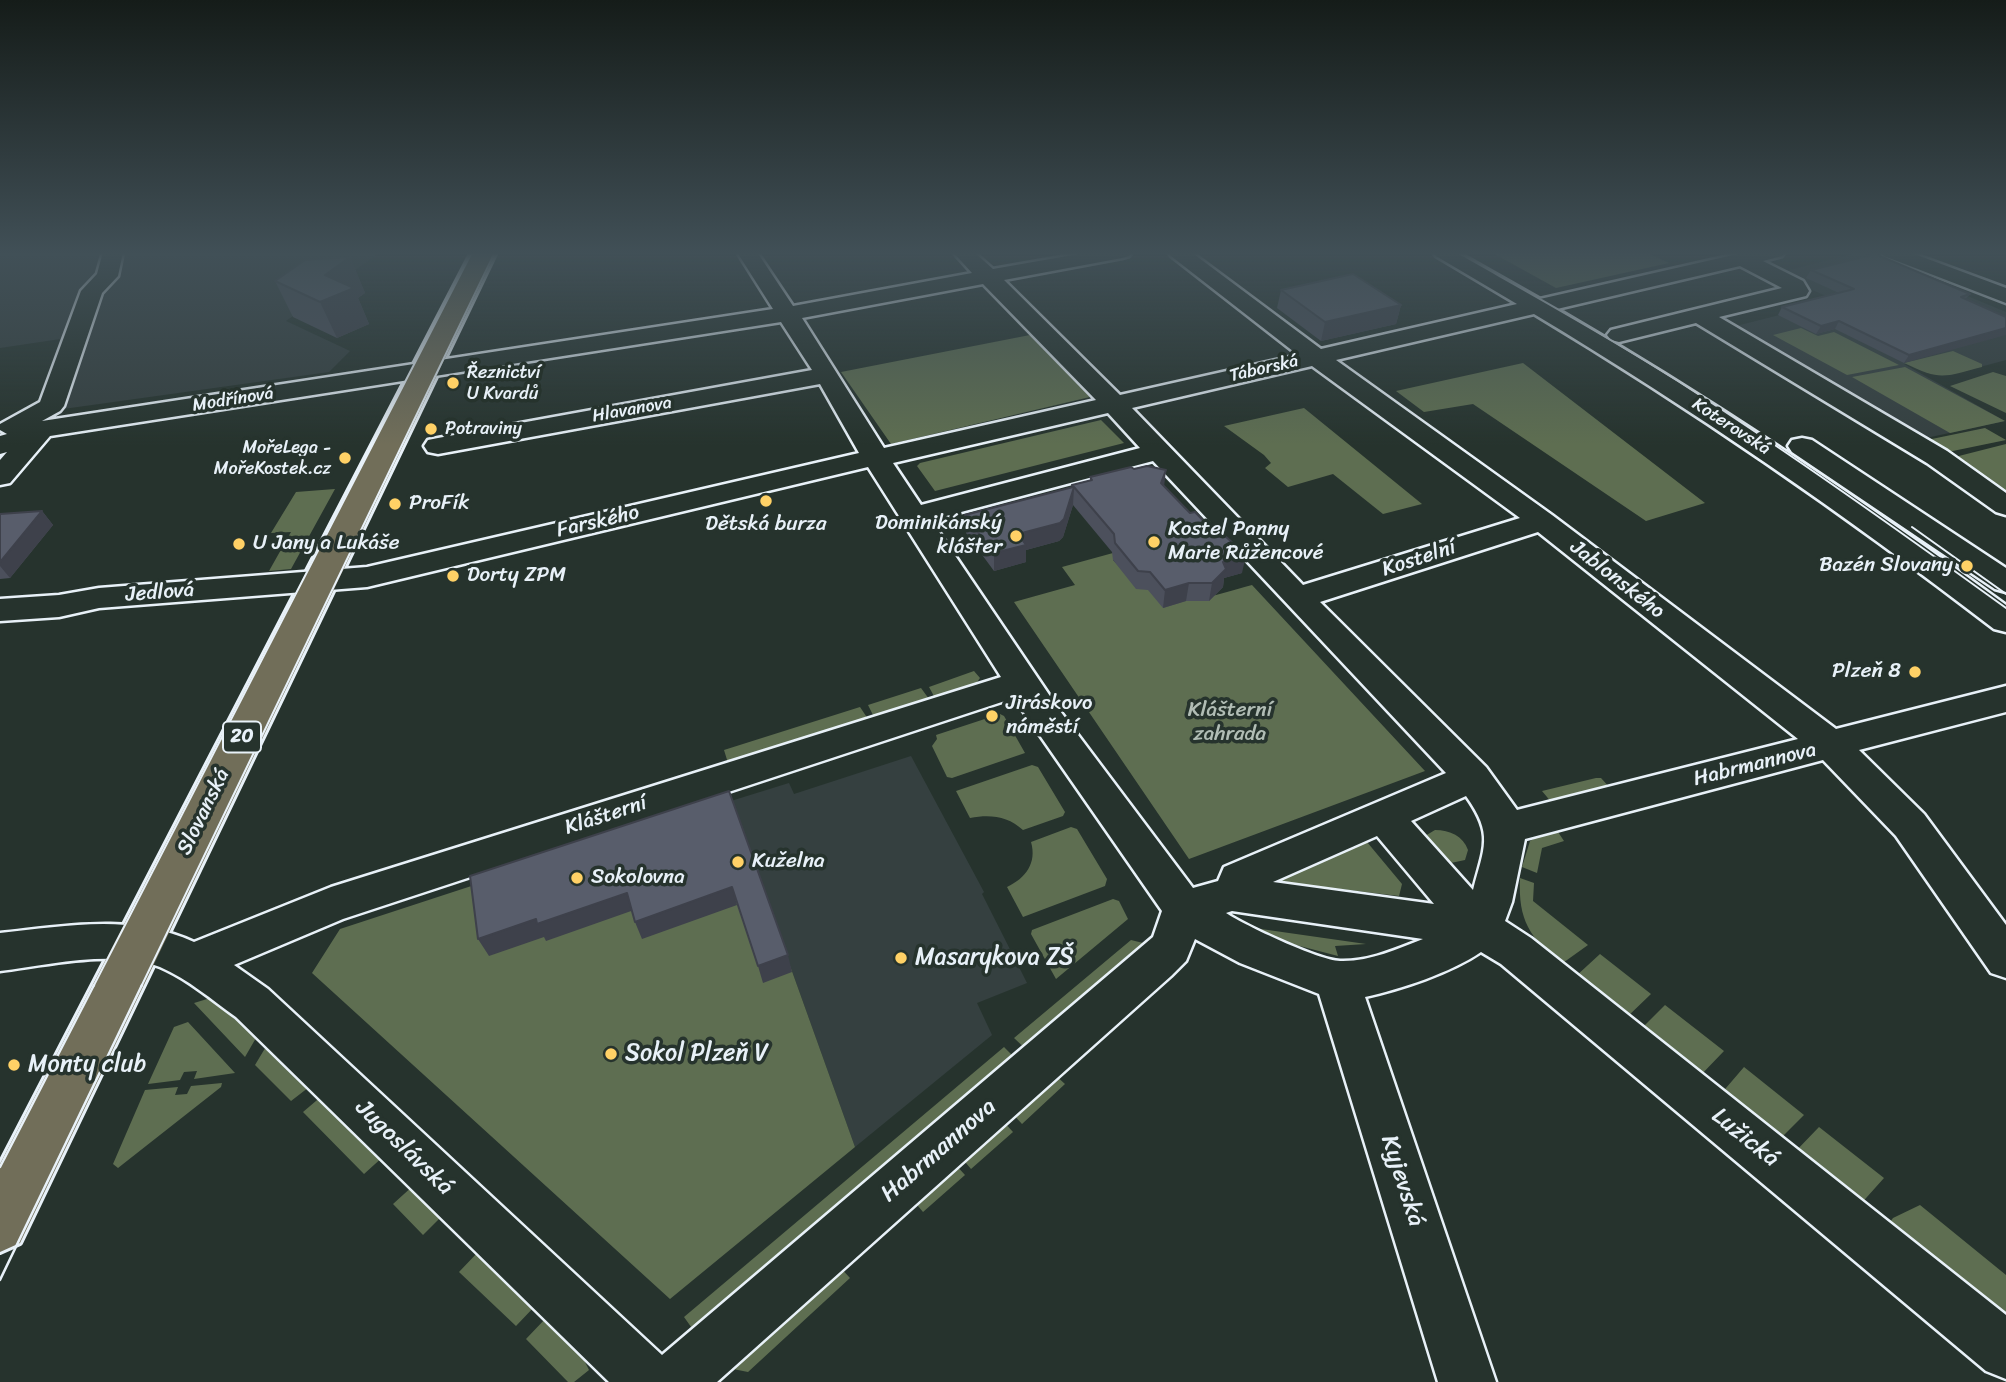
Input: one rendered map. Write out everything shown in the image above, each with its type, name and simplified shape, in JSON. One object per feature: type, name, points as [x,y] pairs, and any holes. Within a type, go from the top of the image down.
[{"type":"main road","name":"Slovanská","points":[[0,1223],[452,316]]},
{"type":"street","points":[[0,433],[51,407],[83,316]]},
{"type":"street","name":"Modřínová","points":[[0,447],[43,429],[771,316]]},
{"type":"street","points":[[789,316],[827,374],[876,458],[1087,778],[1184,908],[1221,933],[1255,950],[1337,981],[1354,981],[1387,973],[1455,946],[1481,929],[1491,902],[1504,844],[1504,829],[1498,811],[1473,777],[1297,598],[1114,404],[1026,316]]},
{"type":"street","name":"Jablonského","points":[[1264,316],[1542,521],[1831,745],[1910,825],[2006,959]]},
{"type":"street","name":"Táborská","points":[[1114,404],[1494,316]]},
{"type":"street","name":"Koterovská","points":[[1565,316],[1615,353],[1794,468],[2006,621]]},
{"type":"street","name":"Koterovská","points":[[1577,316],[1619,335],[1752,414],[2006,582]]},
{"type":"street","points":[[1619,335],[1699,316]]},
{"type":"street","points":[[1702,316],[1937,457],[2006,506]]},
{"type":"street","name":"Hlavanova","points":[[438,446],[827,374]]},
{"type":"street","points":[[876,458],[1114,404]]},
{"type":"street","points":[[0,477],[43,429]]},
{"type":"street","points":[[916,515],[1159,452]]},
{"type":"street","name":"Farského","points":[[320,581],[368,577],[876,458]]},
{"type":"street","name":"Kostelní","points":[[1297,598],[1542,521]]},
{"type":"street","name":"Jedlová","points":[[0,610],[59,606],[99,598],[320,581]]},
{"type":"street","name":"Klášterní","points":[[192,962],[331,905],[1023,682]]},
{"type":"street","name":"Habrmannova","points":[[1504,829],[2006,699]]},
{"type":"street","points":[[1232,894],[1239,879],[1473,777]]},
{"type":"street","points":[[1384,817],[1481,929]]},
{"type":"street","points":[[1184,908],[1232,894],[1481,929]]},
{"type":"street","name":"Habrmannova","points":[[674,1382],[1156,962],[1171,948],[1184,908]]},
{"type":"street","name":"Lužická","points":[[1481,929],[1516,951],[2006,1351]]},
{"type":"street","name":"Jugoslávská","points":[[0,952],[115,942],[160,948],[192,962],[252,1003],[650,1382]]},
{"type":"street","name":"Kyjevská","points":[[1337,981],[1467,1382]]},
{"type":"shaded area","points":[[0,316],[292,316],[286,321],[350,351],[329,372],[20,415],[41,401],[60,339],[0,348]]},
{"type":"shaded area","points":[[1774,316],[2006,316],[2006,360],[1950,375],[1918,360],[1904,364],[2005,421],[1926,438],[1736,326]]},
{"type":"shaded area","name":"Masarykova ZŠ","points":[[911,756],[984,892],[982,894],[1027,983],[977,1003],[992,1035],[855,1147],[731,801],[789,783],[794,794]]},
{"type":"green space","points":[[1801,328],[1818,336],[1834,332],[1899,365],[1847,375],[1773,335]]},
{"type":"green space","points":[[1030,335],[1090,397],[891,444],[841,372]]},
{"type":"green space","points":[[1953,351],[1982,364],[1982,367],[1942,376],[1904,363]]},
{"type":"green space","points":[[1523,363],[1705,503],[1646,521],[1473,404],[1424,412],[1396,391]]},
{"type":"green space","points":[[1905,367],[2005,421],[1950,433],[1852,377]]},
{"type":"green space","points":[[1993,372],[2006,376],[2006,413],[1950,386]]},
{"type":"green space","points":[[1304,408],[1422,504],[1383,514],[1333,474],[1288,487],[1265,468],[1271,463],[1264,455],[1224,426]]},
{"type":"green space","points":[[1101,420],[1124,443],[935,491],[917,466],[920,463]]},
{"type":"green space","points":[[1985,428],[2006,440],[1943,453],[1922,441]]},
{"type":"green space","points":[[2006,444],[2006,492],[1951,458]]},
{"type":"green space","points":[[335,489],[291,569],[269,571],[291,532],[271,533],[296,492]]},
{"type":"green space","name":"Klášterní zahrada","points":[[1113,553],[1113,560],[1140,589],[1151,589],[1177,598],[1218,595],[1252,585],[1425,771],[1189,859],[1014,602],[1075,585],[1062,567]]},
{"type":"green space","points":[[974,671],[980,678],[975,685],[935,698],[929,687]]},
{"type":"green space","points":[[921,688],[929,699],[874,717],[868,705]]},
{"type":"green space","points":[[860,707],[868,719],[728,763],[724,750]]},
{"type":"green space","points":[[1000,714],[1004,716],[1025,753],[952,778],[947,777],[932,746],[937,739],[936,735]]},
{"type":"green space","points":[[1032,765],[1038,767],[1065,812],[1063,816],[1023,830],[998,817],[970,818],[956,791]]},
{"type":"green space","points":[[1601,778],[1610,788],[1552,803],[1542,791]]},
{"type":"green space","name":"Sokol Plzeň V","points":[[731,801],[855,1147],[670,1299],[312,973],[340,929]]},
{"type":"green space","points":[[1554,826],[1564,841],[1542,848],[1537,873],[1522,867],[1530,841]]},
{"type":"green space","points":[[1071,827],[1077,829],[1107,879],[1105,886],[1023,917],[1007,887],[1020,879],[1028,869],[1032,857],[1031,842]]},
{"type":"green space","points":[[1435,830],[1446,831],[1463,841],[1468,850],[1465,860],[1446,864],[1424,841],[1425,836]]},
{"type":"green space","points":[[1357,842],[1367,842],[1402,884],[1399,896],[1272,881]]},
{"type":"green space","points":[[1520,878],[1534,883],[1533,901],[1588,945],[1560,965],[1528,927],[1521,906]]},
{"type":"green space","points":[[1113,899],[1119,901],[1128,919],[1056,979],[1031,934],[1032,930]]},
{"type":"green space","points":[[1254,928],[1366,944],[1335,946],[1338,956],[1273,939]]},
{"type":"green space","points":[[1131,940],[1151,945],[1030,1053],[1014,1038]]},
{"type":"green space","points":[[1600,954],[1651,994],[1626,1018],[1575,977]]},
{"type":"green space","points":[[217,996],[260,1031],[245,1057],[194,1003]]},
{"type":"green space","points":[[1665,1005],[1724,1051],[1698,1078],[1640,1030]]},
{"type":"green space","points":[[188,1022],[235,1073],[194,1079],[197,1071],[184,1072],[180,1080],[148,1084],[174,1027]]},
{"type":"green space","points":[[270,1040],[313,1084],[291,1101],[255,1065]]},
{"type":"green space","points":[[1004,1047],[1019,1062],[699,1338],[684,1317]]},
{"type":"green space","points":[[1744,1067],[1804,1115],[1777,1142],[1720,1095]]},
{"type":"green space","points":[[1054,1074],[1065,1084],[1022,1124],[1011,1112]]},
{"type":"green space","points":[[222,1083],[221,1087],[118,1168],[113,1164],[145,1090],[178,1087],[175,1095],[187,1094],[191,1086]]},
{"type":"green space","points":[[323,1095],[385,1155],[364,1174],[303,1112]]},
{"type":"green space","points":[[1002,1120],[1013,1132],[971,1169],[961,1157]]},
{"type":"green space","points":[[1819,1127],[1884,1178],[1858,1207],[1793,1154]]},
{"type":"green space","points":[[954,1163],[965,1175],[923,1212],[913,1200]]},
{"type":"green space","points":[[414,1185],[444,1214],[423,1235],[393,1204]]},
{"type":"green space","points":[[1920,1205],[2006,1275],[2006,1321],[1885,1229],[1893,1218]]},
{"type":"green space","points":[[479,1251],[535,1306],[516,1326],[459,1272]]},
{"type":"green space","points":[[838,1265],[850,1278],[748,1372],[723,1367]]},
{"type":"green space","points":[[546,1318],[580,1352],[589,1370],[574,1382],[568,1382],[526,1339]]},
{"type":"building","points":[[1317,316],[1350,316],[1325,322]]},
{"type":"building","points":[[1801,316],[2006,317],[2006,328],[1909,355],[1839,321],[1821,326]]},
{"type":"building","points":[[1147,466],[1166,470],[1161,483],[1190,513],[1195,512],[1219,537],[1224,535],[1246,555],[1223,562],[1226,569],[1212,583],[1189,583],[1165,590],[1150,572],[1138,571],[1115,543],[1114,534],[1074,487],[1064,519],[1060,523],[1018,534],[1026,545],[994,553],[965,515],[1073,487],[1072,485],[1092,480],[1090,477]]},
{"type":"building","points":[[42,511],[0,562],[0,514]]},
{"type":"building","points":[[729,791],[788,955],[758,966],[732,887],[635,922],[627,893],[537,924],[536,919],[478,939],[470,876]]},
{"type":"tram line","points":[[93,987],[439,316]]},
{"type":"tram line","points":[[141,987],[464,316]]},
{"type":"tram line","points":[[1570,316],[1678,381],[1761,436],[2006,608]]},
{"type":"tram line","points":[[1912,527],[2006,594]]},
{"type":"tram line","points":[[0,1167],[94,985]]},
{"type":"tram line","points":[[0,1280],[142,985]]},
{"type":"place","name":"Řeznictví U Kvardů","points":[[453,383]]},
{"type":"place","name":"Potraviny","points":[[431,429]]},
{"type":"place","name":"MořeLega - MořeKostek.cz","points":[[345,458]]},
{"type":"place","name":"Dětská burza","points":[[766,501]]},
{"type":"place","name":"ProFík","points":[[395,504]]},
{"type":"place","name":"Dominikánský klášter","points":[[1016,536]]},
{"type":"place","name":"Kostel Panny Marie Růžencové","points":[[1154,542]]},
{"type":"place","name":"U Jany a Lukáše","points":[[239,544]]},
{"type":"place","name":"Bazén Slovany","points":[[1967,566]]},
{"type":"place","name":"Dorty ZPM","points":[[453,576]]},
{"type":"place","name":"Plzeň 8","points":[[1915,672]]},
{"type":"place","name":"Jiráskovo náměstí","points":[[992,716]]},
{"type":"place","name":"Kuželna","points":[[738,862]]},
{"type":"place","name":"Sokolovna","points":[[577,878]]},
{"type":"place","name":"Masarykova ZŠ","points":[[901,958]]},
{"type":"place","name":"Sokol Plzeň V","points":[[611,1054]]},
{"type":"place","name":"Monty club","points":[[14,1065]]}]
